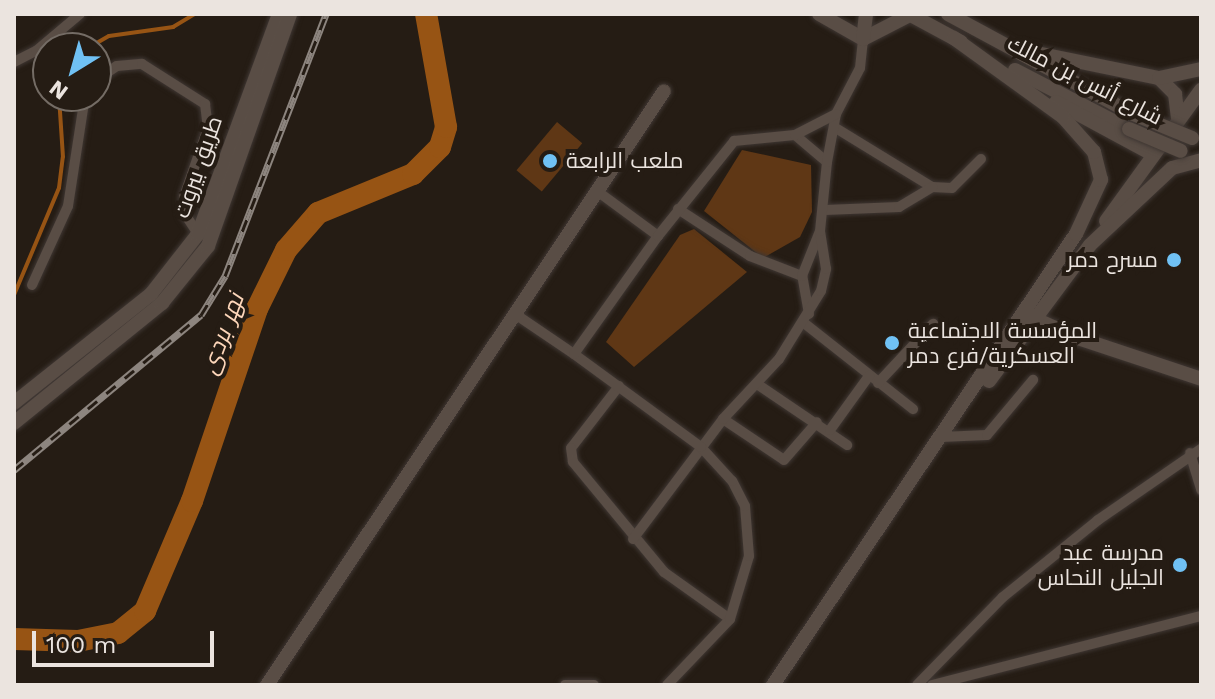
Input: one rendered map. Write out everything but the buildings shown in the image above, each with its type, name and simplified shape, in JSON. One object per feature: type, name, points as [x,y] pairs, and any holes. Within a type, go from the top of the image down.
[{"type":"street","points":[[14,62],[36,51],[80,14]]},
{"type":"street","name":"طريق بيروت","points":[[14,403],[151,294],[198,234],[279,14]]},
{"type":"street","points":[[14,423],[162,303],[208,246],[290,14]]},
{"type":"street","points":[[819,14],[863,39]]},
{"type":"street","points":[[866,14],[860,68],[836,114],[827,162],[825,210],[802,276],[807,318],[873,380],[913,409]]},
{"type":"street","points":[[863,39],[909,14]]},
{"type":"street","name":"شارع أنس بن مالك","points":[[909,14],[1129,129],[1201,159]]},
{"type":"street","name":"شارع أنس بن مالك","points":[[948,14],[963,19],[1002,45],[1131,113],[1197,139]]},
{"type":"street","points":[[954,38],[1021,83],[1154,155]]},
{"type":"street","points":[[1002,45],[1159,78],[1201,69]]},
{"type":"street","points":[[112,69],[117,66],[142,64],[205,104],[208,128],[184,197],[188,221],[198,234]]},
{"type":"street","points":[[1159,78],[1175,94],[1178,118]]},
{"type":"street","points":[[773,685],[960,409],[989,381],[1085,219],[1101,180],[1094,152],[1021,83]]},
{"type":"street","points":[[1029,316],[1090,245],[1201,90]]},
{"type":"street","points":[[267,685],[664,91]]},
{"type":"street","points":[[32,285],[68,206],[83,112]]},
{"type":"street","points":[[574,354],[678,209],[734,141],[795,135],[836,114]]},
{"type":"street","points":[[834,127],[932,187],[952,188],[981,159]]},
{"type":"street","points":[[795,135],[827,162]]},
{"type":"street","points":[[1090,245],[1172,168],[1201,159]]},
{"type":"street","points":[[825,210],[899,207],[932,187]]},
{"type":"street","points":[[597,191],[658,236]]},
{"type":"street","points":[[678,209],[750,256],[802,276]]},
{"type":"street","points":[[633,539],[723,419],[757,384],[807,318],[826,269],[820,231]]},
{"type":"street","points":[[515,314],[701,447],[732,481],[745,506],[749,556],[730,619],[667,685]]},
{"type":"street","points":[[1029,316],[1201,379]]},
{"type":"street","points":[[830,430],[873,380],[933,324]]},
{"type":"street","points":[[941,437],[987,435],[1033,380]]},
{"type":"street","points":[[757,384],[830,430],[847,445]]},
{"type":"street","points":[[619,386],[571,448],[580,474],[633,539],[688,593],[730,619]]},
{"type":"street","points":[[723,419],[784,460],[817,422]]},
{"type":"street","points":[[917,685],[1003,597],[1195,451],[1201,490]]},
{"type":"street","points":[[932,685],[1201,616]]},
{"type":"street","points":[[565,685],[594,685]]},
{"type":"shaded area","points":[[557,122],[582,143],[542,191],[517,170]]},
{"type":"shaded area","points":[[742,150],[811,165],[812,212],[800,237],[763,258],[704,211]]},
{"type":"shaded area","points":[[694,229],[747,272],[634,367],[606,342],[680,235]]},
{"type":"waterway","points":[[112,36],[173,27],[195,14]]},
{"type":"waterway","name":"نهر بردى","points":[[14,639],[78,641],[118,633],[145,611],[192,501],[257,309],[286,250],[318,213],[413,174],[440,147],[446,127],[426,14]]},
{"type":"waterway","points":[[14,295],[59,188],[63,157],[60,112]]},
{"type":"railway","points":[[14,470],[201,315],[225,276],[326,14]]},
{"type":"place","name":"ملعب الرابعة","points":[[550,161]]},
{"type":"place","name":"مسرح دمر","points":[[1174,260]]},
{"type":"place","name":"المؤسسة الاجتماعية العسكرية/فرع دمر","points":[[892,343]]},
{"type":"place","name":"مدرسة عبد الجليل النحاس","points":[[1180,565]]}]
